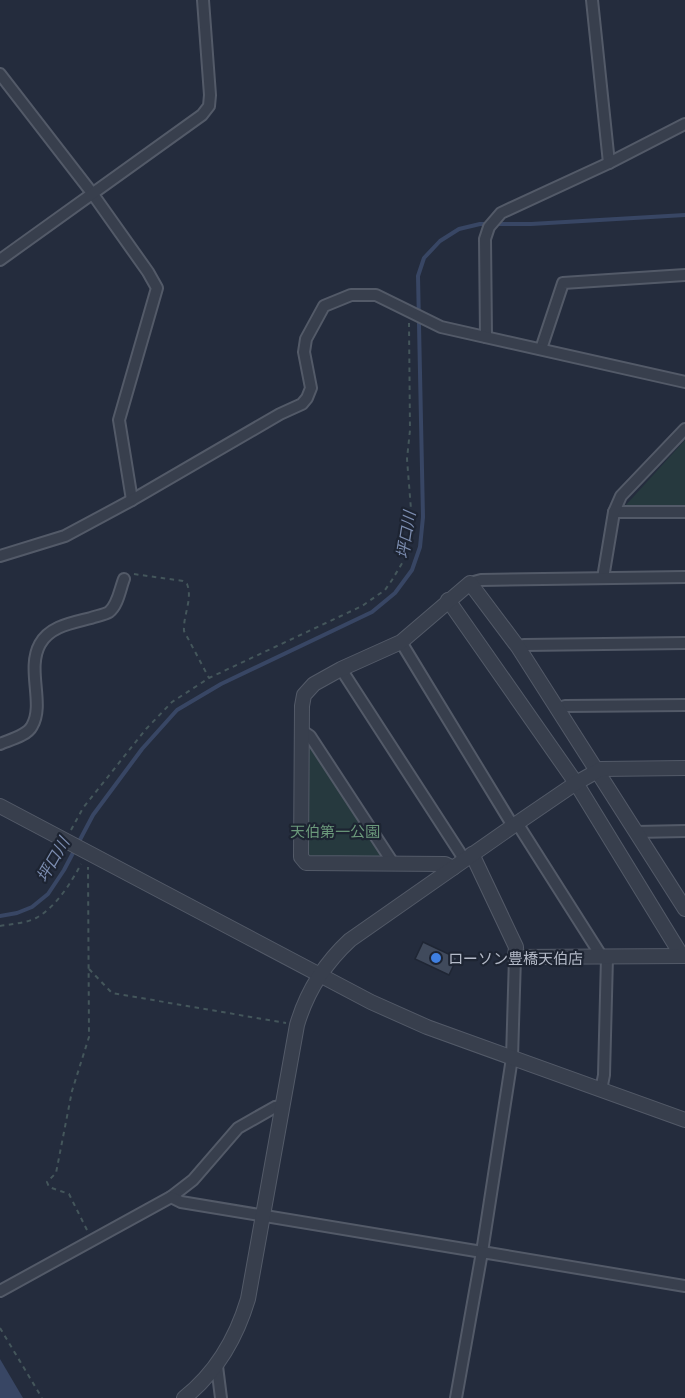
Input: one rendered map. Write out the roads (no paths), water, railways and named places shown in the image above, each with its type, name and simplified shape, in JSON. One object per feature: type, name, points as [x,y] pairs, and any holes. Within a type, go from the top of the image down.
[{"type":"street","points":[[0,260],[202,115],[208,106],[210,95],[203,0]]},
{"type":"street","points":[[592,0],[609,163]]},
{"type":"street","points":[[0,74],[92,193],[157,288],[119,420],[132,500]]},
{"type":"street","points":[[486,337],[485,239],[501,213],[609,163],[685,124]]},
{"type":"street","points":[[541,349],[562,283],[685,275]]},
{"type":"street","points":[[0,556],[65,536],[280,414],[303,404],[311,388],[304,352],[306,339],[324,306],[351,295],[376,295],[441,327],[685,382]]},
{"type":"street","points":[[603,578],[614,512],[621,496],[685,429]]},
{"type":"street","points":[[614,512],[685,512]]},
{"type":"street","points":[[463,860],[445,864],[306,863],[301,857],[301,730],[304,695],[314,684],[341,669],[401,642],[470,583],[481,580],[685,577]]},
{"type":"street","points":[[0,744],[25,733],[32,727],[36,712],[34,661],[39,645],[50,633],[62,625],[109,612],[115,604],[124,579]]},
{"type":"street","points":[[470,583],[518,647],[596,772],[683,900]]},
{"type":"street","points":[[448,600],[576,783],[684,956]]},
{"type":"street","points":[[401,642],[515,824],[604,957],[604,1075],[601,1090]]},
{"type":"street","points":[[518,647],[524,645],[685,643]]},
{"type":"street","points":[[341,669],[516,947],[512,1058],[482,1252],[456,1398]]},
{"type":"street","points":[[557,709],[565,706],[685,705]]},
{"type":"street","points":[[301,730],[310,736],[393,863]]},
{"type":"street","points":[[184,1398],[198,1387],[217,1366],[232,1342],[242,1318],[248,1299],[297,1025],[306,998],[334,955],[350,939],[463,860],[576,783],[596,772],[602,769],[685,768]]},
{"type":"street","points":[[0,806],[371,1002],[427,1027],[685,1120]]},
{"type":"street","points":[[636,832],[685,831]]},
{"type":"street","points":[[515,957],[684,956]]},
{"type":"street","points":[[0,1291],[171,1197],[193,1180],[238,1128],[275,1107],[282,1106]]},
{"type":"street","points":[[171,1197],[181,1202],[685,1286]]},
{"type":"street","points":[[217,1366],[221,1398]]},
{"type":"water","points":[[0,1359],[23,1398],[0,1398]]},
{"type":"waterway","name":"坪口川","points":[[0,916],[32,907],[48,894],[64,870],[93,815],[142,749],[177,710],[221,684],[372,612],[395,593],[412,570],[420,547],[423,517],[418,276],[424,258],[440,241],[459,229],[480,224],[531,224],[685,215]]},
{"type":"place","name":"ローソン豊橋天伯店","points":[[436,958]]},
{"type":"park label","name":"天伯第一公園","points":[[335,831]]}]
